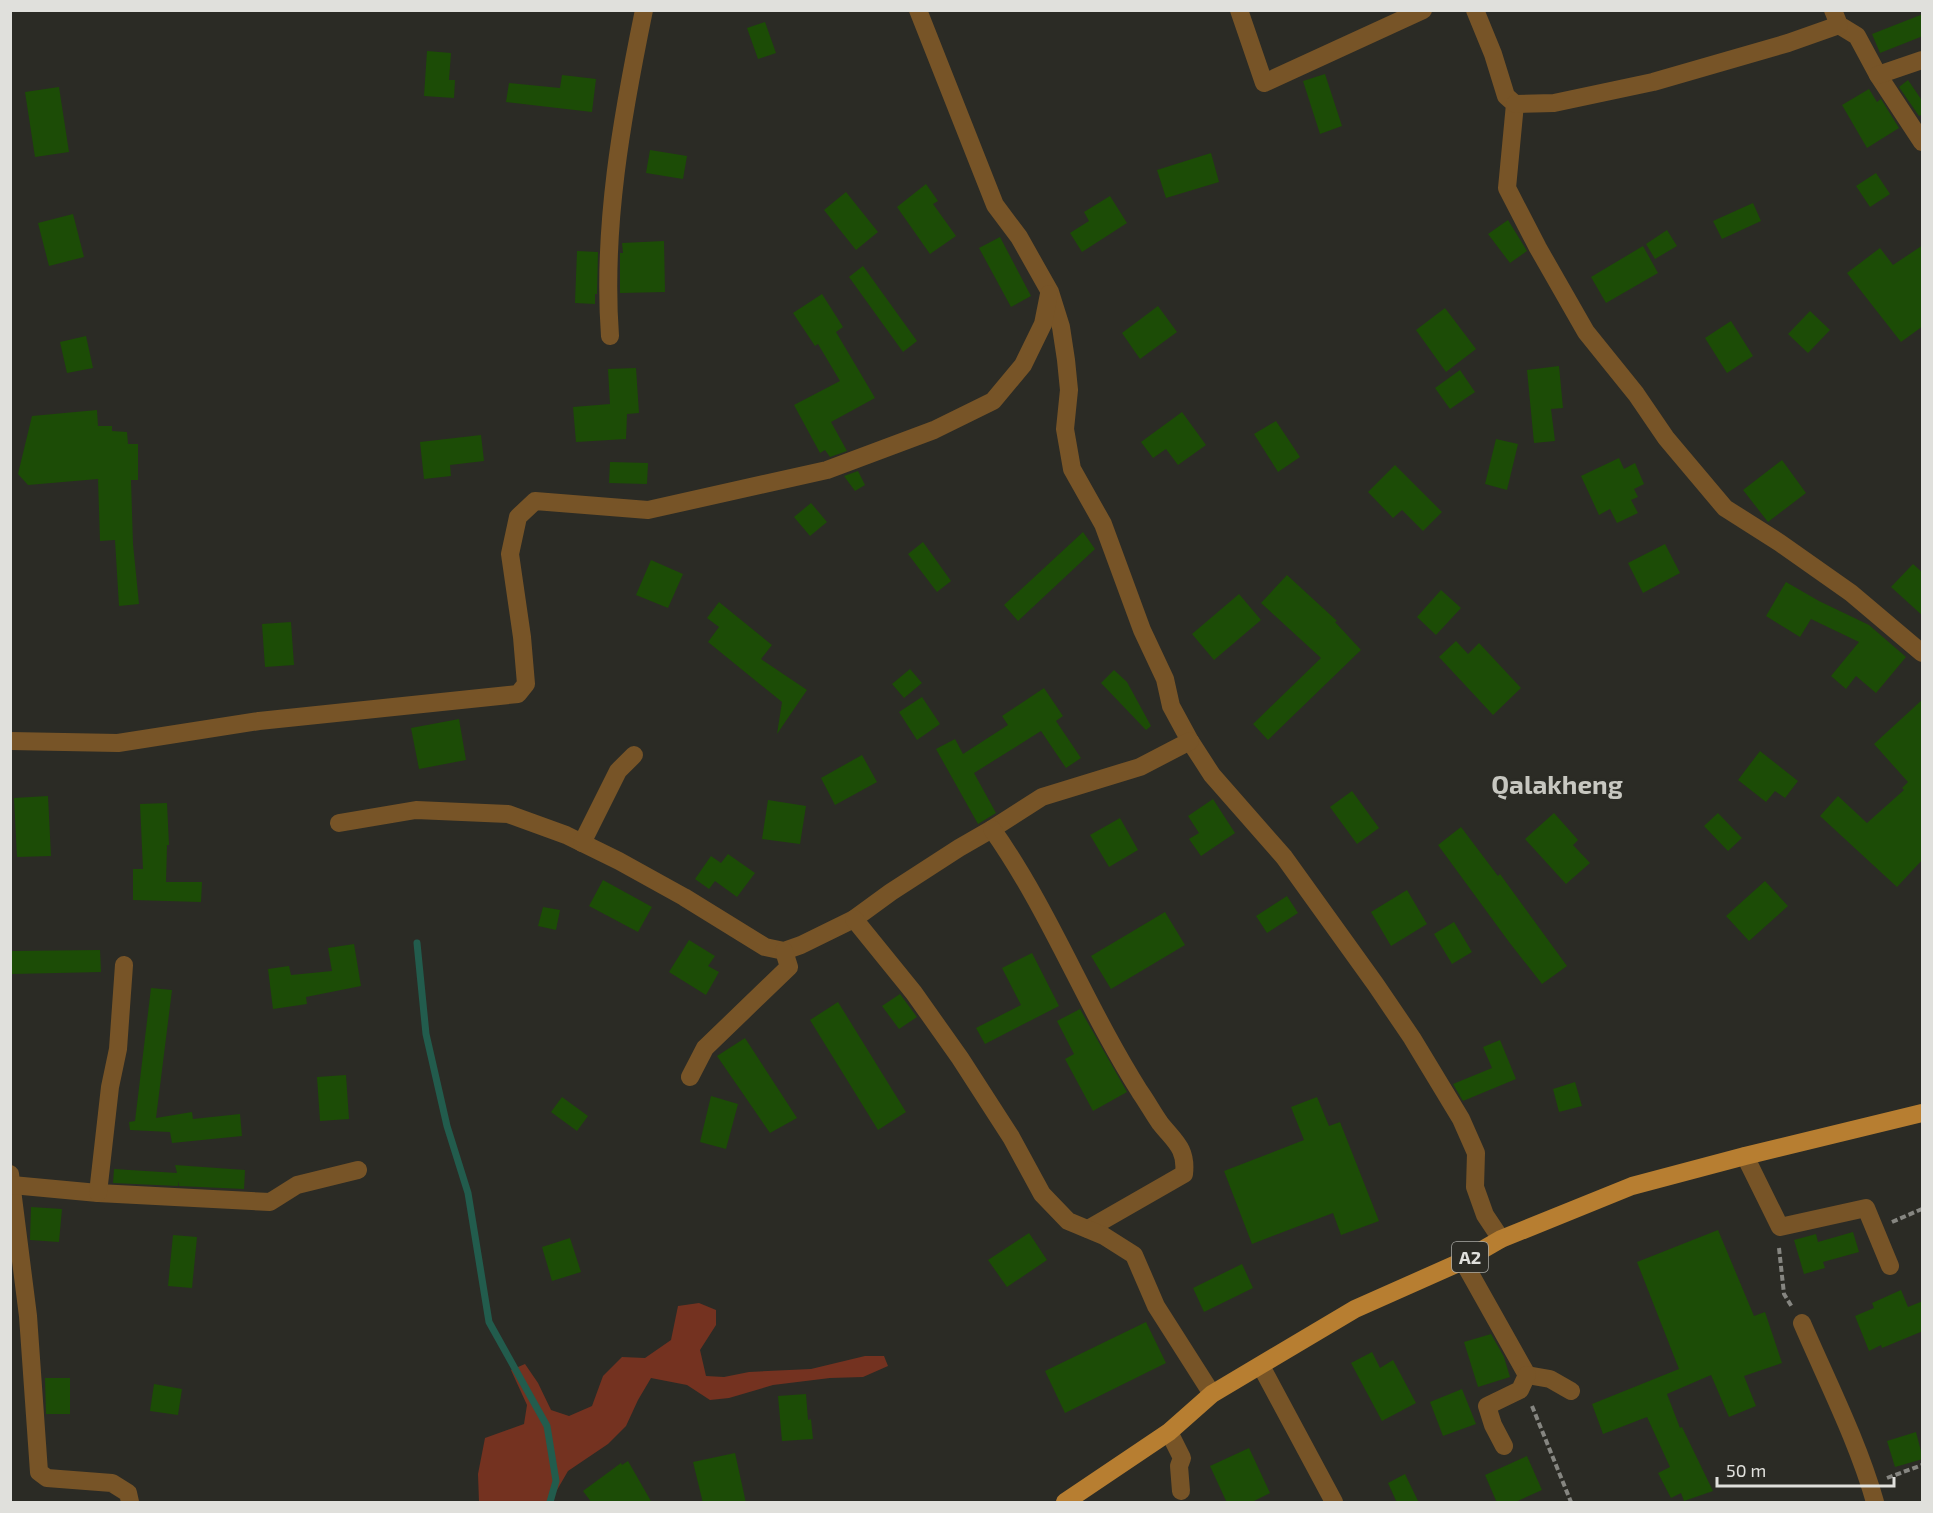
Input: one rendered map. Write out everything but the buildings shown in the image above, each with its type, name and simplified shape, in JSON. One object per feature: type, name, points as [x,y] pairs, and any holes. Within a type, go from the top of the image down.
[{"type":"main road","name":"A2","points":[[1065,1503],[1169,1432],[1212,1394],[1355,1310],[1463,1262],[1501,1239],[1632,1186],[1923,1113]]},
{"type":"street","points":[[610,336],[608,305],[611,200],[644,10]]},
{"type":"street","points":[[918,10],[995,205],[1019,237],[1050,292],[1061,327],[1066,360],[1069,390],[1065,429],[1072,469],[1102,524],[1142,630],[1165,679],[1171,706],[1212,775],[1284,857],[1412,1038],[1461,1119],[1476,1153],[1475,1187],[1485,1215],[1501,1239]]},
{"type":"street","points":[[1239,10],[1264,83],[1423,10]]},
{"type":"street","points":[[1475,10],[1493,54],[1506,96],[1515,104],[1554,104],[1653,82],[1788,43],[1836,18],[1857,36],[1878,75],[1923,142]]},
{"type":"street","points":[[1878,75],[1923,60]]},
{"type":"street","points":[[1515,104],[1507,188],[1586,332],[1636,394],[1666,438],[1725,508],[1851,593],[1923,653]]},
{"type":"street","points":[[10,741],[118,743],[259,721],[518,694],[526,684],[510,554],[518,517],[535,501],[598,504],[648,510],[827,470],[934,430],[993,401],[1023,365],[1043,324],[1050,292]]},
{"type":"street","points":[[339,823],[416,810],[508,814],[582,843],[684,897],[765,947],[784,951],[854,919],[951,853],[1042,797],[1140,767],[1190,741]]},
{"type":"street","points":[[582,843],[618,771],[633,755]]},
{"type":"street","points":[[992,829],[1013,858],[1088,1002],[1135,1084],[1160,1123],[1178,1144],[1185,1161],[1184,1174],[1088,1229]]},
{"type":"street","points":[[854,919],[914,993],[960,1058],[1011,1137],[1042,1194],[1068,1221],[1104,1236],[1134,1255],[1156,1306],[1212,1394]]},
{"type":"street","points":[[690,1077],[705,1048],[789,967],[784,951]]},
{"type":"street","points":[[98,1193],[110,1087],[118,1049],[124,965]]},
{"type":"street","points":[[1745,1156],[1780,1227],[1866,1208],[1890,1266]]},
{"type":"street","points":[[130,1503],[128,1493],[112,1483],[47,1478],[39,1472],[28,1316],[11,1179],[98,1193],[270,1202],[297,1185],[358,1170]]},
{"type":"street","points":[[1463,1262],[1524,1383]]},
{"type":"street","points":[[1802,1323],[1870,1485],[1875,1503]]},
{"type":"street","points":[[1261,1366],[1334,1503]]},
{"type":"street","points":[[1504,1446],[1493,1425],[1487,1406],[1524,1383],[1550,1379],[1571,1391]]},
{"type":"street","points":[[1169,1432],[1182,1458],[1179,1466],[1181,1491]]},
{"type":"path","points":[[1875,1230],[1923,1209]]},
{"type":"path","points":[[1780,1227],[1778,1246],[1784,1294]]},
{"type":"path","points":[[1524,1383],[1571,1503]]},
{"type":"path","points":[[1870,1485],[1923,1465]]},
{"type":"shaded area","points":[[699,1303],[716,1310],[716,1325],[700,1350],[706,1376],[724,1377],[749,1372],[811,1369],[865,1356],[884,1356],[888,1366],[863,1377],[830,1378],[773,1385],[729,1398],[710,1400],[687,1385],[651,1378],[626,1426],[608,1444],[568,1471],[550,1502],[479,1502],[478,1474],[485,1438],[524,1424],[527,1405],[511,1370],[525,1364],[538,1383],[551,1410],[569,1416],[592,1406],[603,1376],[622,1357],[645,1358],[671,1340],[678,1306]]},
{"type":"waterway","points":[[417,943],[426,1034],[447,1126],[468,1193],[489,1322],[547,1426],[556,1481],[550,1502]]},
{"type":"district","name":"Qalakheng","points":[[1557,783]]}]
